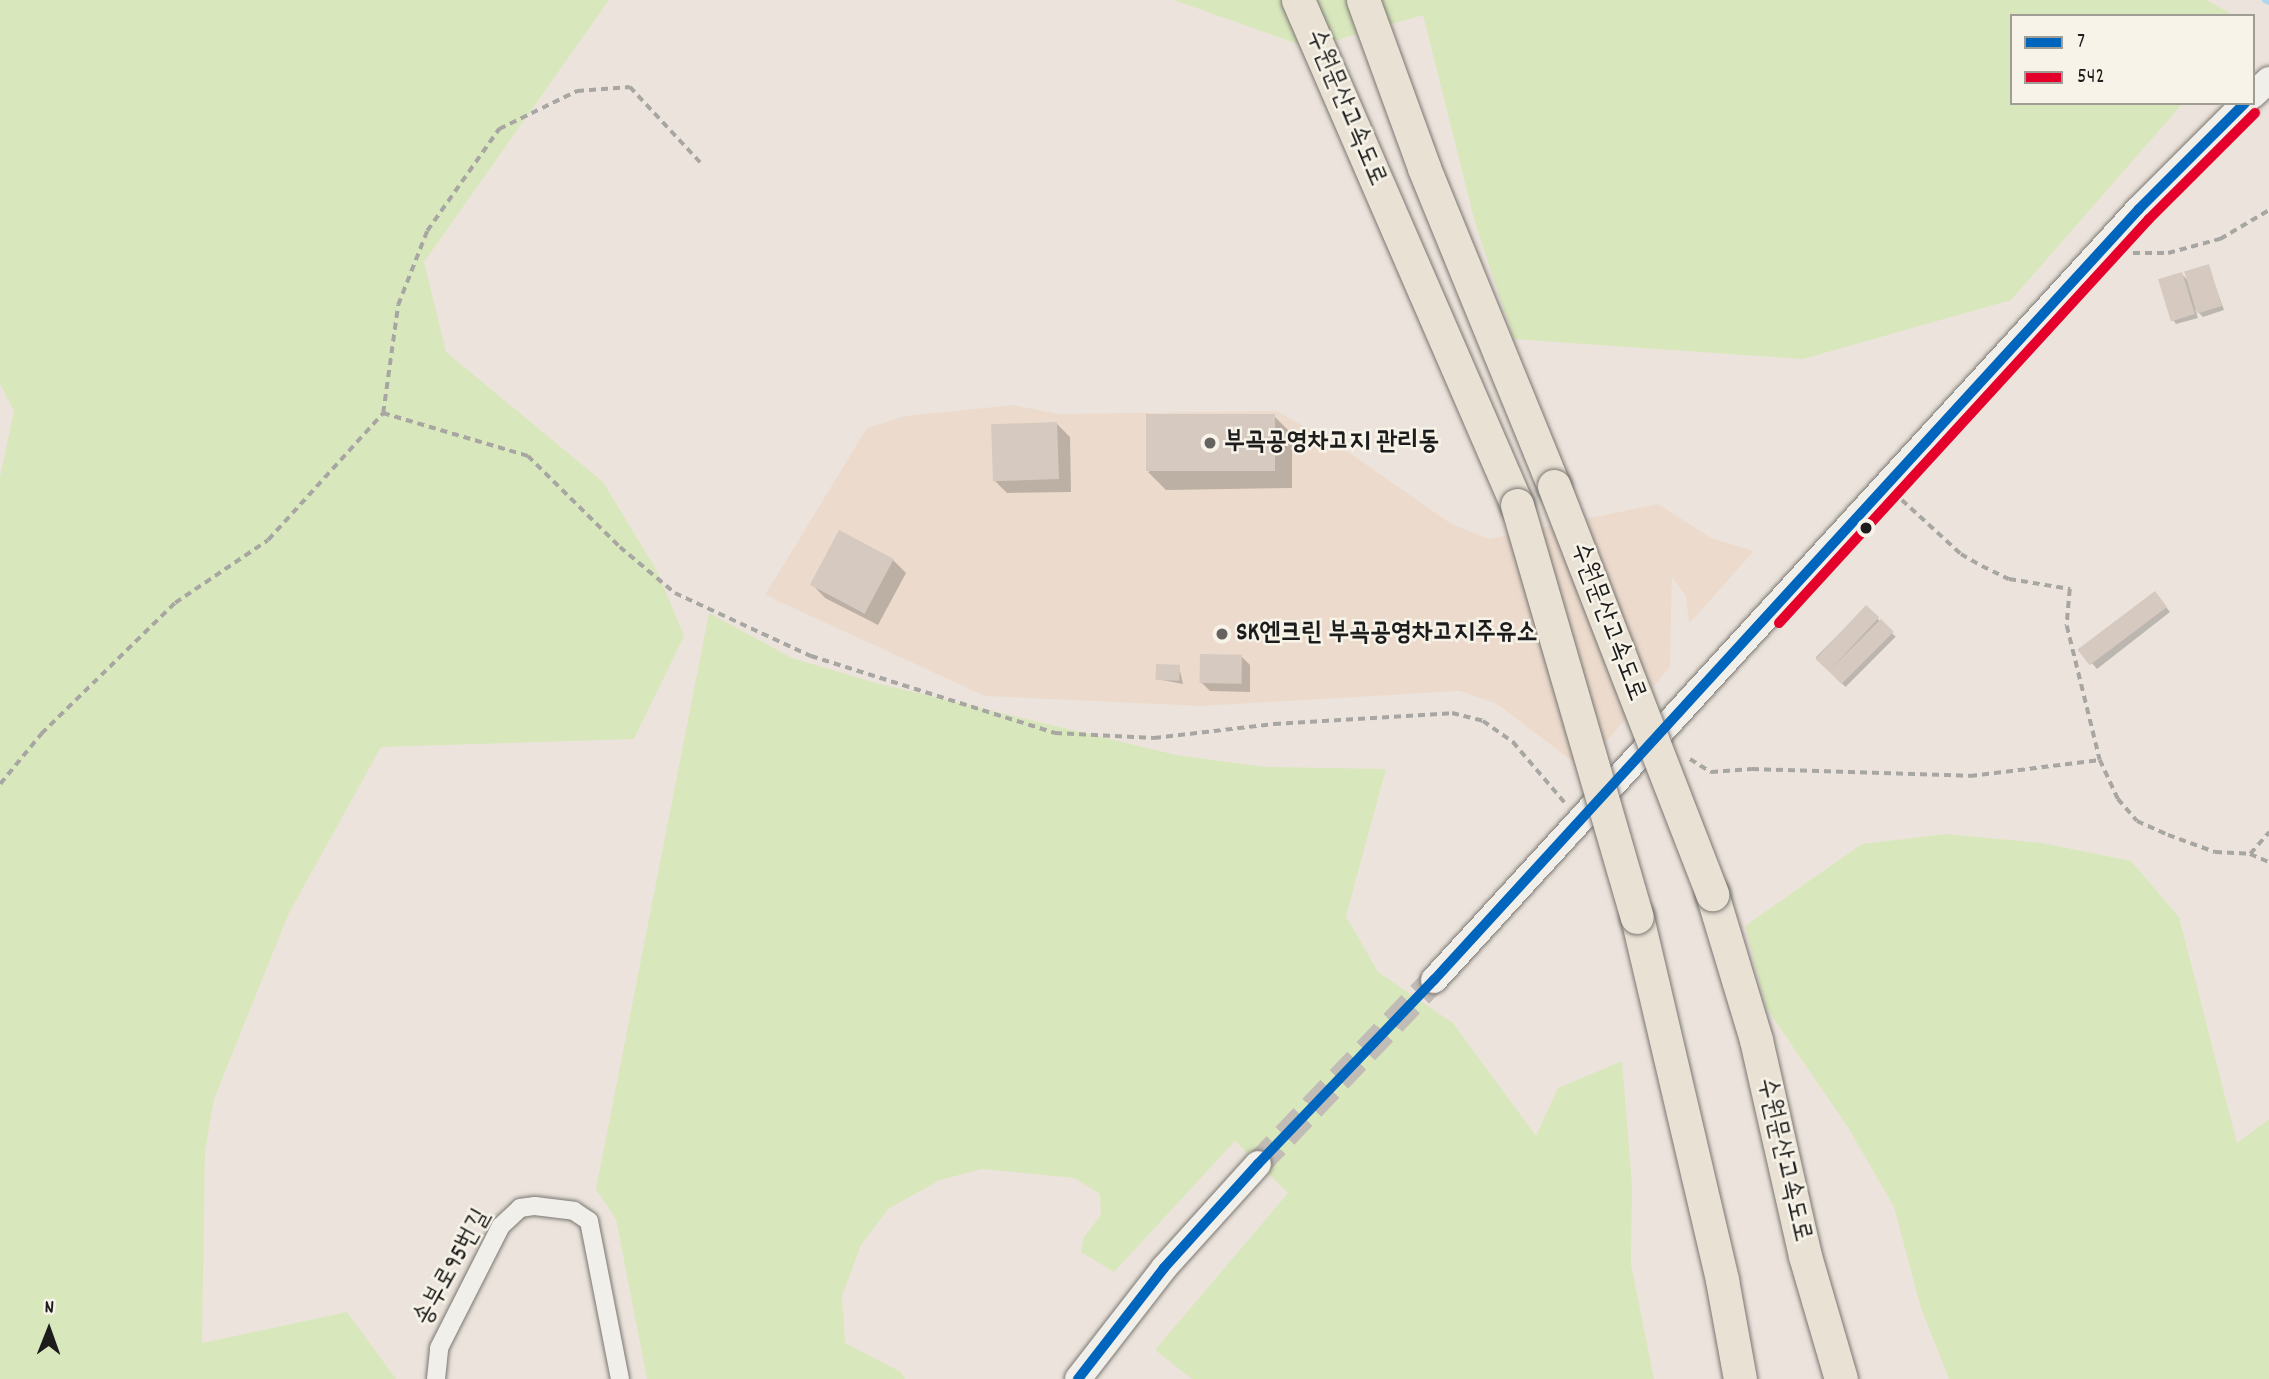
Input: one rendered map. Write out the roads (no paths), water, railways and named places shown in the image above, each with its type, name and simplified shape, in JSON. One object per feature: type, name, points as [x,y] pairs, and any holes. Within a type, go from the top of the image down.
[{"type":"highway","name":"수원문산고속도로","points":[[1298,0],[1517,505],[1637,917],[1722,1280],[1740,1379]]},
{"type":"highway","name":"수원문산고속도로","points":[[1363,0],[1424,168],[1554,486],[1712,894],[1756,1041],[1805,1256],[1841,1379]]},
{"type":"street","points":[[2255,94],[2269,80]]},
{"type":"street","points":[[1434,980],[2099,253],[2243,105]]},
{"type":"street","points":[[1078,1379],[1164,1268],[1258,1164]]},
{"type":"street","name":"송부로95번길","points":[[436,1379],[439,1348],[501,1226],[520,1208],[535,1206],[574,1211],[589,1220],[620,1379]]},
{"type":"waterway","points":[[2265,0],[2269,2]]},
{"type":"tunnel","points":[[1258,1164],[1434,980]]},
{"type":"place","name":"부곡공영차고지 관리동","points":[[1210,443]]},
{"type":"place","name":"SK엔크린 부곡공영차고지주유소","points":[[1222,634]]}]
